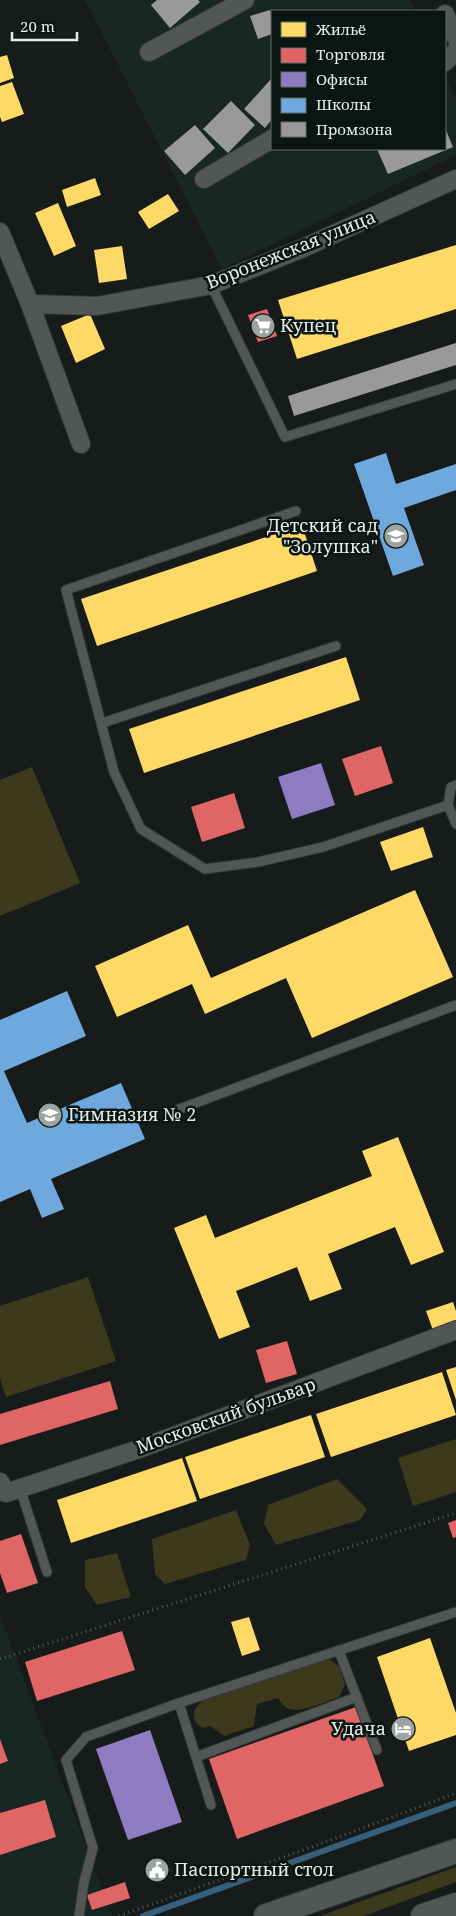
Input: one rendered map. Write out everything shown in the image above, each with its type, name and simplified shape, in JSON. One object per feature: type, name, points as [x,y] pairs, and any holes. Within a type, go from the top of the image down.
[{"type":"street","points":[[149,52],[245,0]]},
{"type":"street","points":[[446,17],[456,38]]},
{"type":"street","points":[[446,61],[456,51]]},
{"type":"street","points":[[204,179],[271,140]]},
{"type":"street","name":"Воронежская улица","points":[[30,304],[97,306],[211,285],[303,248],[456,179]]},
{"type":"street","points":[[0,232],[30,304],[82,444]]},
{"type":"street","name":"Московский бульвар","points":[[0,1482],[6,1493],[139,1449],[456,1330]]},
{"type":"street","points":[[266,1916],[456,1850]]},
{"type":"street","points":[[423,1916],[456,1904]]},
{"type":"lane","points":[[211,285],[285,436],[456,384]]},
{"type":"lane","points":[[296,511],[66,590],[114,772],[141,829],[206,869],[258,862],[323,847],[448,805]]},
{"type":"lane","points":[[102,723],[336,646]]},
{"type":"lane","points":[[456,785],[451,788],[448,805],[456,824]]},
{"type":"lane","points":[[177,1110],[456,1005]]},
{"type":"lane","points":[[20,1488],[47,1572]]},
{"type":"lane","points":[[79,1916],[84,1882],[93,1848],[66,1760],[86,1737],[180,1703],[456,1612]]},
{"type":"lane","points":[[339,1651],[377,1750]]},
{"type":"lane","points":[[196,1757],[357,1697]]},
{"type":"lane","points":[[180,1703],[211,1805]]},
{"type":"path","points":[[0,1659],[456,1513]]},
{"type":"path","points":[[119,1916],[456,1793]]},
{"type":"shaded area","points":[[85,0],[410,0],[415,10],[271,10],[271,150],[446,150],[446,77],[456,99],[456,155],[222,269]]},
{"type":"shaded area","points":[[32,767],[80,883],[0,916],[0,780]]},
{"type":"shaded area","points":[[88,1277],[116,1361],[6,1397],[0,1379],[0,1306]]},
{"type":"shaded area","points":[[456,1439],[456,1492],[413,1506],[398,1458]]},
{"type":"shaded area","points":[[337,1479],[367,1509],[360,1520],[276,1545],[264,1524],[268,1505]]},
{"type":"shaded area","points":[[236,1510],[250,1545],[246,1560],[165,1584],[155,1574],[152,1539]]},
{"type":"shaded area","points":[[117,1553],[131,1597],[97,1605],[85,1587],[85,1560]]},
{"type":"shaded area","points":[[0,1615],[112,1916],[0,1916]]},
{"type":"shaded area","points":[[328,1658],[340,1667],[345,1685],[339,1697],[314,1706],[294,1710],[287,1708],[278,1698],[257,1704],[254,1726],[224,1736],[211,1726],[202,1728],[194,1718],[194,1711],[202,1701]]},
{"type":"shaded area","points":[[456,1867],[456,1882],[364,1916],[320,1916]]},
{"type":"building: Жильё","points":[[7,55],[14,78],[0,83],[0,57]]},
{"type":"building: Жильё","points":[[12,82],[24,114],[2,122],[0,117],[0,86]]},
{"type":"building: Жильё","points":[[95,178],[101,195],[67,207],[62,190]]},
{"type":"building: Жильё","points":[[168,194],[179,211],[149,229],[138,212]]},
{"type":"building: Жильё","points":[[58,203],[76,246],[54,256],[35,213]]},
{"type":"building: Жильё","points":[[456,245],[456,309],[297,359],[278,300]]},
{"type":"building: Жильё","points":[[122,246],[127,279],[99,283],[94,250]]},
{"type":"building: Жильё","points":[[90,314],[105,349],[76,363],[61,326]]},
{"type":"building: Жильё","points":[[302,525],[317,571],[97,646],[81,599]]},
{"type":"building: Жильё","points":[[346,657],[360,700],[144,773],[129,729]]},
{"type":"building: Жильё","points":[[423,827],[433,857],[391,871],[380,842]]},
{"type":"building: Жильё","points":[[415,890],[453,977],[312,1038],[286,978],[205,1014],[192,984],[117,1017],[95,966],[188,925],[211,978]]},
{"type":"building: Жильё","points":[[398,1137],[444,1252],[411,1265],[395,1227],[328,1254],[342,1289],[310,1301],[297,1267],[236,1291],[250,1327],[219,1339],[174,1228],[206,1215],[215,1238],[372,1176],[362,1151]]},
{"type":"building: Жильё","points":[[453,1302],[456,1311],[456,1326],[434,1333],[426,1311]]},
{"type":"building: Жильё","points":[[456,1367],[456,1400],[446,1370]]},
{"type":"building: Жильё","points":[[442,1372],[456,1415],[331,1457],[316,1414]]},
{"type":"building: Жильё","points":[[311,1415],[325,1457],[200,1499],[185,1457]]},
{"type":"building: Жильё","points":[[182,1458],[197,1501],[71,1543],[57,1500]]},
{"type":"building: Жильё","points":[[249,1617],[260,1650],[242,1656],[231,1622]]},
{"type":"building: Жильё","points":[[430,1638],[456,1713],[456,1735],[409,1751],[377,1657]]},
{"type":"building: Торговля","name":"Купец","points":[[267,309],[277,336],[258,342],[248,315]]},
{"type":"building: Торговля","points":[[381,746],[393,783],[355,796],[342,759]]},
{"type":"building: Торговля","points":[[234,793],[245,828],[202,842],[191,807]]},
{"type":"building: Торговля","points":[[287,1341],[297,1374],[266,1383],[256,1350]]},
{"type":"building: Торговля","points":[[110,1381],[118,1409],[0,1445],[0,1414]]},
{"type":"building: Торговля","points":[[456,1520],[456,1537],[453,1538],[448,1523]]},
{"type":"building: Торговля","points":[[21,1534],[38,1583],[7,1593],[0,1573],[0,1541]]},
{"type":"building: Торговля","points":[[122,1631],[135,1670],[37,1701],[25,1662]]},
{"type":"building: Торговля","points":[[356,1707],[384,1786],[237,1839],[209,1759]]},
{"type":"building: Торговля","points":[[0,1739],[8,1761],[0,1764]]},
{"type":"building: Торговля","points":[[45,1800],[56,1837],[0,1855],[0,1813]]},
{"type":"building: Торговля","points":[[125,1882],[130,1898],[92,1910],[87,1895]]},
{"type":"building: Офисы","points":[[321,763],[335,805],[292,819],[278,777]]},
{"type":"building: Офисы","points":[[150,1730],[182,1822],[128,1840],[96,1749]]},
{"type":"building: Школы","name":"Детский сад \"Золушка\"","points":[[386,453],[396,484],[456,464],[456,490],[404,508],[424,565],[393,576],[354,464]]},
{"type":"building: Школы","points":[[67,991],[86,1036],[4,1071],[27,1123],[121,1083],[145,1139],[51,1179],[64,1209],[42,1218],[30,1189],[0,1202],[0,1020]]},
{"type":"building: Промзона","points":[[157,0],[198,0],[200,2],[170,28],[151,5]]},
{"type":"building: Промзона","points":[[270,10],[271,34],[258,39],[250,16]]},
{"type":"building: Промзона","points":[[271,79],[271,120],[265,128],[244,109]]},
{"type":"building: Промзона","points":[[231,101],[255,125],[228,153],[203,129]]},
{"type":"building: Промзона","points":[[195,125],[215,148],[185,175],[164,151]]},
{"type":"building: Промзона","points":[[446,130],[453,147],[446,150]]},
{"type":"building: Промзона","points":[[377,150],[446,150],[388,174]]},
{"type":"building: Промзона","points":[[456,343],[456,365],[294,416],[288,396]]},
{"type":"waterway","points":[[143,1916],[456,1803]]},
{"type":"place","name":"Купец","points":[[263,326]]},
{"type":"place","name":"Детский сад \"Золушка\"","points":[[396,536]]},
{"type":"place","name":"Гимназия № 2","points":[[50,1115]]},
{"type":"place","name":"Удача","points":[[403,1729]]},
{"type":"place","name":"Паспортный стол","points":[[157,1870]]}]
